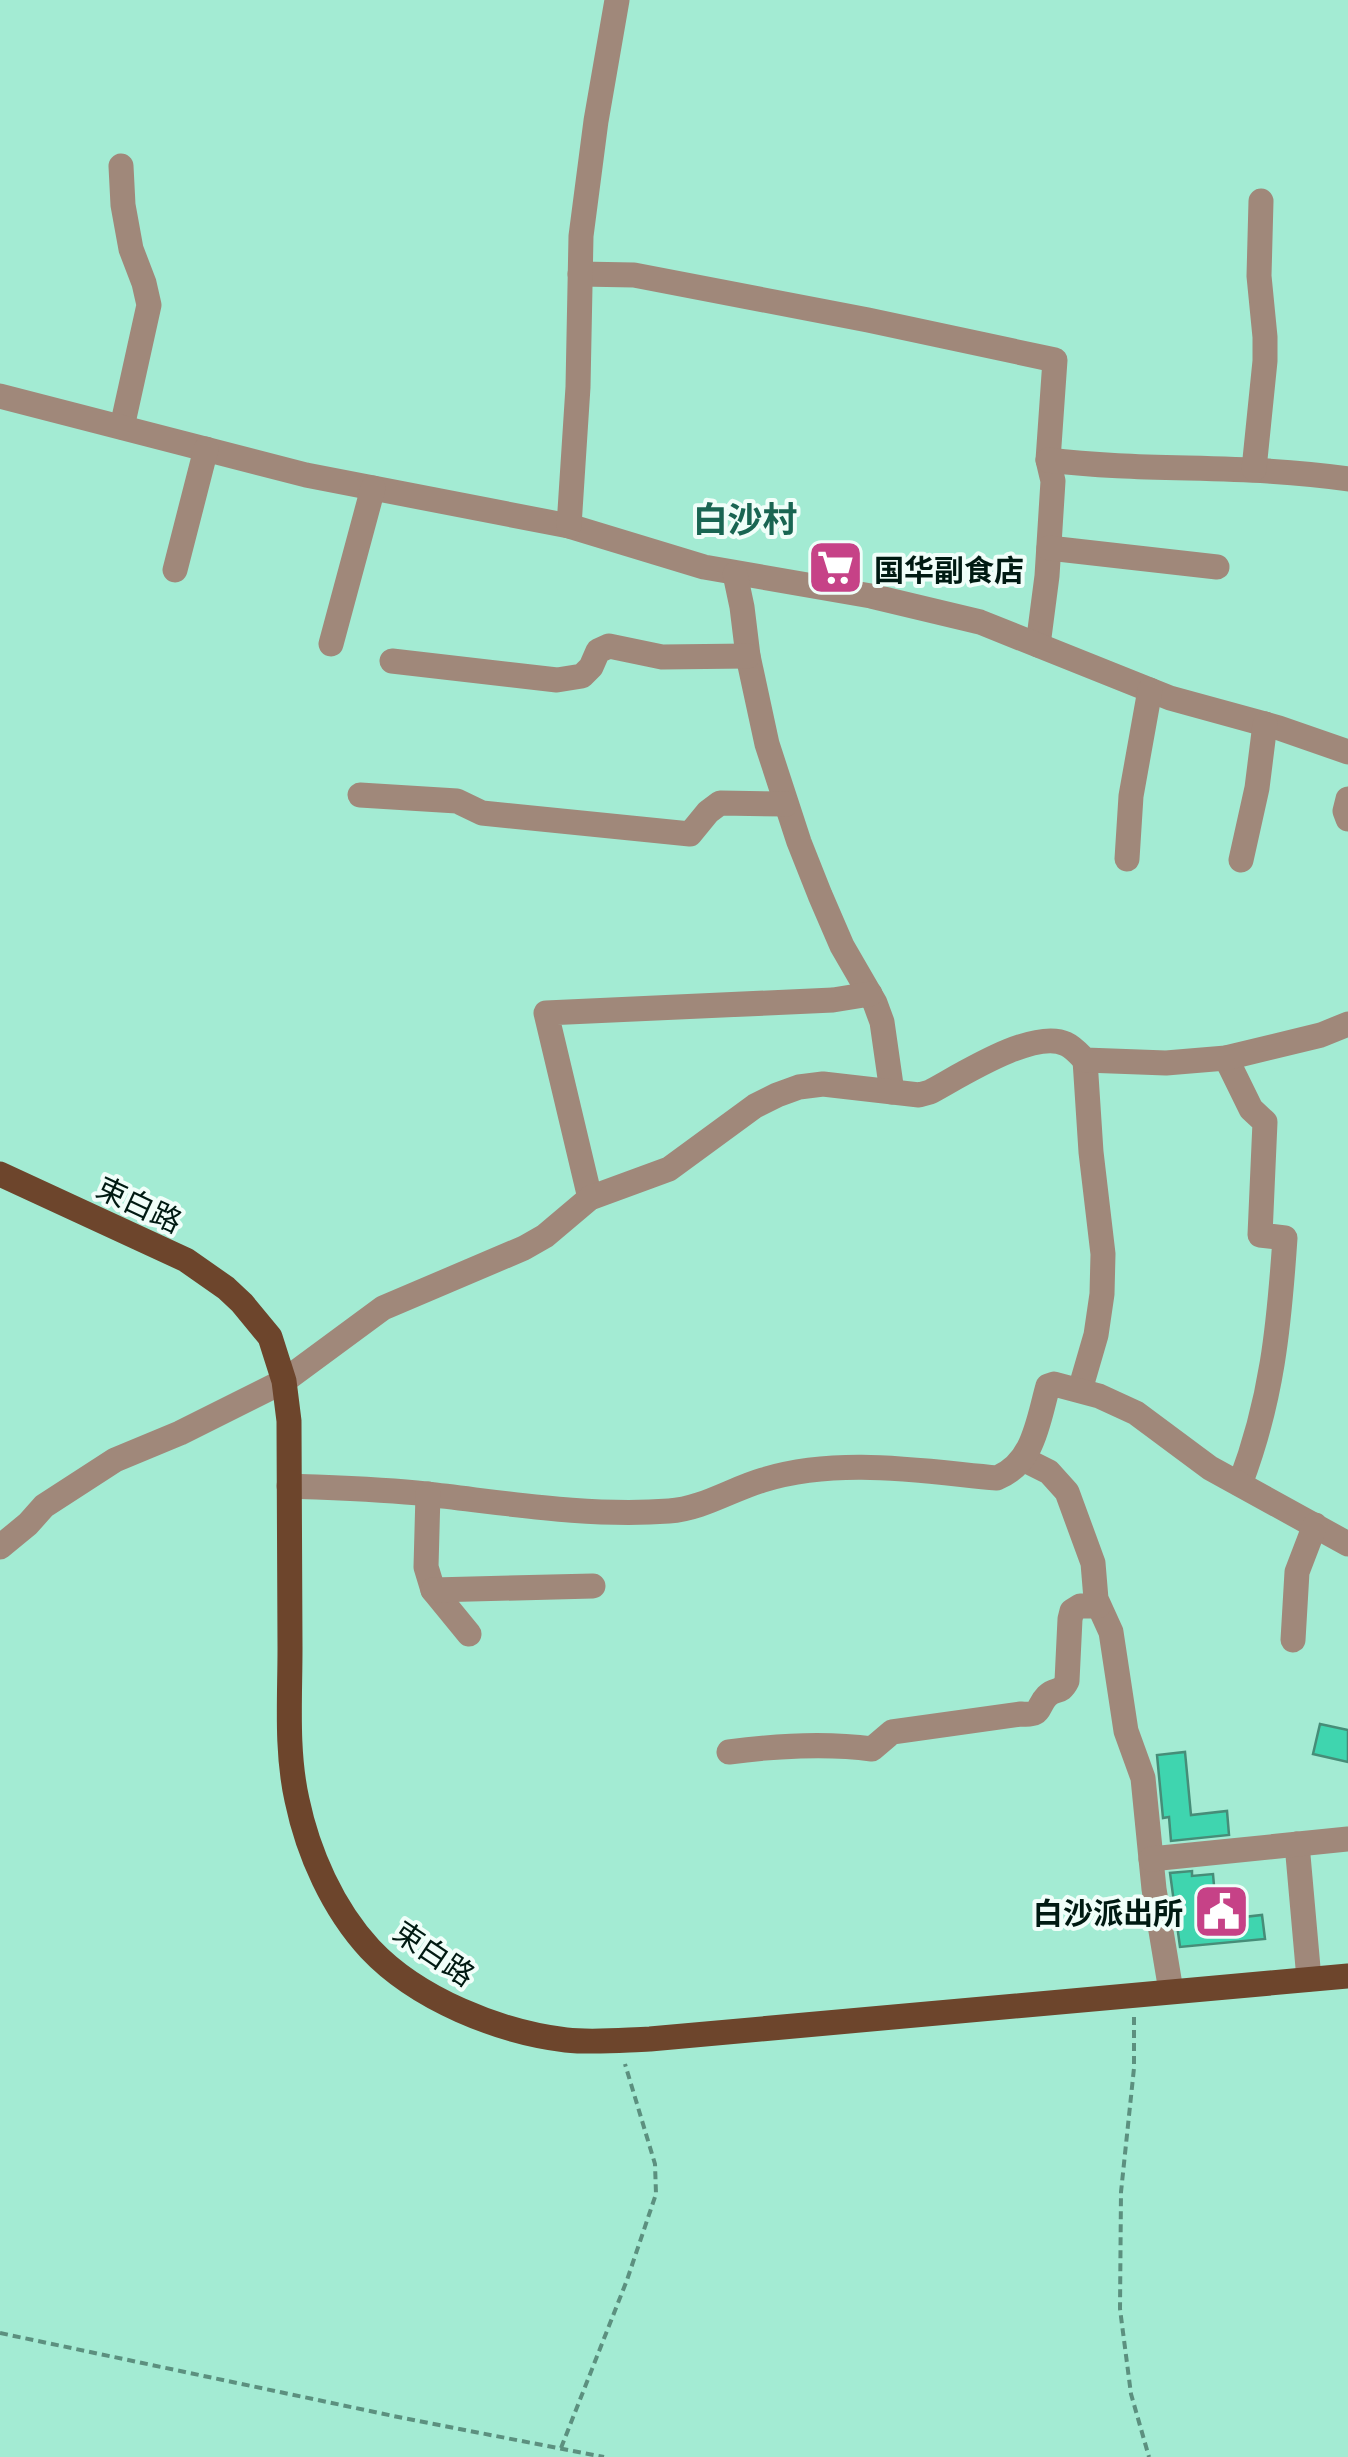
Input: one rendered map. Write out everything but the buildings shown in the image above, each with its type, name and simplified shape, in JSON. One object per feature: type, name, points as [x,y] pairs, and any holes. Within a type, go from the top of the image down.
[{"type":"main road","name":"束白路","points":[[0,1174],[186,1260],[242,1303],[270,1336],[284,1381],[289,1421],[290,1740],[303,1827],[338,1905],[371,1950],[414,1984],[493,2023],[546,2037],[594,2042],[1348,1976]]},
{"type":"street","points":[[570,526],[581,236],[616,2]]},
{"type":"street","points":[[121,166],[131,250],[149,304],[122,428]]},
{"type":"street","points":[[1254,469],[1266,337],[1259,276],[1261,201]]},
{"type":"street","points":[[580,274],[634,275],[1055,360],[1048,460],[1053,481],[1038,645]]},
{"type":"street","points":[[0,396],[306,475],[570,526],[704,567],[871,596],[980,622],[1170,698],[1348,752]]},
{"type":"street","points":[[176,570],[206,449]]},
{"type":"street","points":[[1048,460],[1134,468],[1254,469],[1348,479]]},
{"type":"street","points":[[331,644],[373,488]]},
{"type":"street","points":[[1049,548],[1216,567]]},
{"type":"street","points":[[735,574],[767,744],[820,895],[882,1022],[892,1092]]},
{"type":"street","points":[[392,661],[557,680],[582,676],[598,651],[609,646],[662,657],[748,656]]},
{"type":"street","points":[[1127,859],[1130,796],[1150,690]]},
{"type":"street","points":[[1241,860],[1257,788],[1265,724]]},
{"type":"street","points":[[360,795],[457,801],[482,813],[690,834],[720,803],[786,804]]},
{"type":"street","points":[[1348,799],[1348,819]]},
{"type":"street","points":[[590,1198],[546,1013],[834,1000],[870,994]]},
{"type":"street","points":[[0,1547],[44,1506],[115,1460],[180,1434],[284,1381],[383,1308],[524,1248],[545,1236],[590,1198],[670,1169],[754,1106],[777,1095],[823,1084],[919,1095],[1006,1053],[1052,1040],[1067,1044],[1085,1060],[1166,1063],[1226,1058],[1322,1036],[1348,1024]]},
{"type":"street","points":[[1226,1058],[1251,1109],[1265,1122],[1260,1235],[1285,1238],[1279,1325],[1270,1382],[1240,1484]]},
{"type":"street","points":[[1080,1390],[1096,1335],[1104,1254],[1085,1060]]},
{"type":"street","points":[[290,1486],[428,1494],[596,1512],[675,1511],[762,1480],[805,1472],[876,1467],[997,1478],[1010,1473],[1023,1460],[1035,1434],[1048,1386],[1054,1384],[1099,1396],[1136,1412],[1194,1457],[1348,1544]]},
{"type":"street","points":[[1023,1460],[1049,1472],[1068,1492],[1094,1562],[1098,1606],[1109,1625],[1126,1731],[1143,1778],[1171,1991]]},
{"type":"street","points":[[428,1494],[426,1567],[434,1590],[468,1634]]},
{"type":"street","points":[[1293,1640],[1298,1572],[1315,1525]]},
{"type":"street","points":[[434,1590],[594,1586]]},
{"type":"street","points":[[729,1752],[756,1748],[872,1749],[892,1732],[1030,1715],[1067,1682],[1072,1611],[1080,1606],[1098,1606]]},
{"type":"street","points":[[1151,1860],[1348,1838]]},
{"type":"street","points":[[1298,1844],[1309,1979]]},
{"type":"path","points":[[1141,1994],[1134,2008],[1134,2068],[1121,2192],[1120,2310],[1131,2394],[1149,2457]]},
{"type":"path","points":[[561,2448],[656,2194],[655,2164],[618,2040]]},
{"type":"path","points":[[0,2333],[604,2457]]},
{"type":"place","name":"国华副食店","points":[[835,568]]},
{"type":"place","name":"白沙派出所","points":[[1222,1911]]},
{"type":"district","name":"白沙村","points":[[745,517]]}]
